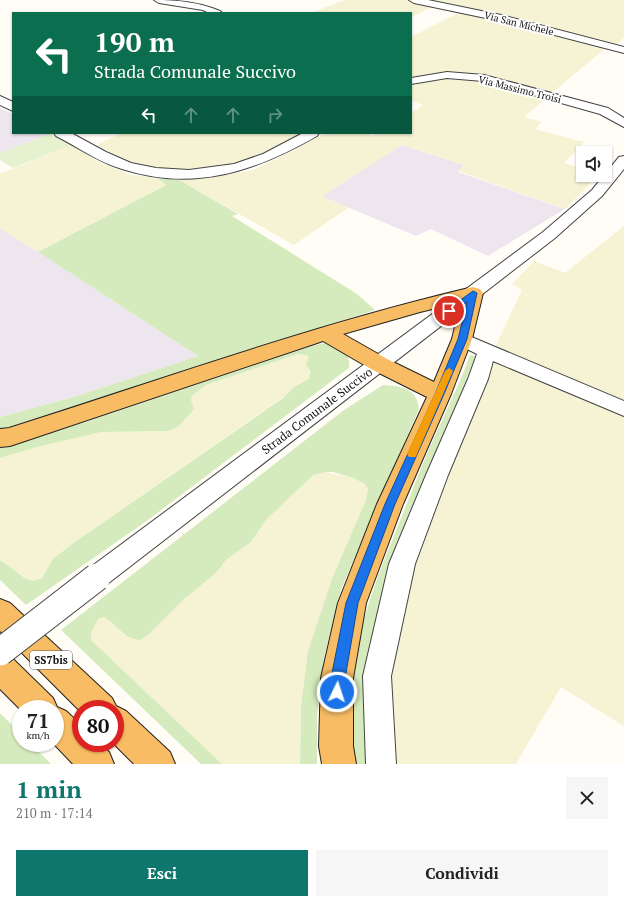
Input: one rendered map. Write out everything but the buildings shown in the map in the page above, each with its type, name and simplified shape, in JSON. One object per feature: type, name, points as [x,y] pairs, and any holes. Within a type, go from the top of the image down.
[{"type":"highway","points":[[0,438],[10,437],[326,333],[414,306],[473,293],[462,339],[440,394],[390,504],[352,603],[337,678],[336,746],[339,764]]},
{"type":"highway","points":[[326,333],[379,364],[440,394]]},
{"type":"highway","name":"SS7bis","points":[[0,612],[92,700]]},
{"type":"highway","points":[[0,667],[33,700]]},
{"type":"highway","points":[[64,731],[97,764]]},
{"type":"highway","points":[[124,731],[158,764]]},
{"type":"street","points":[[159,0],[187,4],[215,12]]},
{"type":"street","points":[[187,4],[196,0]]},
{"type":"street","name":"Via San Michele","points":[[414,0],[501,18],[624,50]]},
{"type":"street","name":"Via Massimo Troisi","points":[[412,81],[441,76],[484,78],[604,111],[622,118]]},
{"type":"street","points":[[0,100],[12,106]]},
{"type":"street","points":[[63,134],[127,166],[143,170],[178,174],[217,172],[250,164],[265,158],[310,134]]},
{"type":"street","name":"Strada Comunale Succivo","points":[[0,652],[549,235],[591,198],[624,160]]},
{"type":"street","points":[[462,339],[624,409]]},
{"type":"street","points":[[381,764],[377,676],[402,564],[437,475],[475,386],[487,351]]},
{"type":"shaded area","points":[[344,0],[406,0],[435,6],[412,17],[412,12],[314,12]]},
{"type":"shaded area","points":[[419,0],[624,0],[624,38],[614,46]]},
{"type":"shaded area","points":[[462,11],[607,47],[553,92],[495,77],[476,74],[437,73],[412,77],[412,36]]},
{"type":"shaded area","points":[[455,78],[485,81],[547,98],[524,117],[542,122],[535,129],[584,142],[580,146],[576,146],[576,150],[564,163],[576,167],[576,182],[591,182],[565,209],[458,171],[464,165],[402,145],[322,196],[348,208],[294,245],[179,180],[227,175],[253,170],[324,134],[368,134],[373,136],[376,134],[412,134],[412,112],[423,105],[412,101],[412,86],[425,81]]},
{"type":"shaded area","points":[[0,108],[12,114],[12,134],[49,134],[0,153]]},
{"type":"shaded area","points":[[120,134],[301,134],[256,157],[233,165],[194,170],[154,168],[132,163],[98,146],[98,144]]},
{"type":"shaded area","points":[[72,145],[97,161],[131,175],[157,178],[166,185],[38,252],[0,228],[0,174]]},
{"type":"shaded area","points":[[402,145],[464,165],[458,172],[565,209],[488,256],[431,229],[416,236],[321,196]]},
{"type":"shaded area","points":[[624,226],[624,400],[495,347],[522,290],[512,284],[534,261],[565,273]]},
{"type":"shaded area","points":[[0,228],[198,356],[74,397],[0,417]]},
{"type":"shaded area","points":[[298,354],[309,356],[309,379],[72,544],[53,559],[42,578],[33,581],[26,579],[0,560],[0,458],[37,447],[101,432],[168,431],[194,409],[191,400],[193,395],[206,385]]},
{"type":"shaded area","points":[[494,358],[624,411],[624,726],[561,687],[516,764],[392,764],[388,683],[412,562]]},
{"type":"shaded area","points":[[326,472],[353,478],[365,484],[368,489],[366,500],[308,651],[301,706],[300,764],[222,764],[92,641],[91,633],[98,618],[104,617],[110,620],[125,636],[184,599],[216,573],[226,560],[251,542],[266,520],[313,475]]},
{"type":"green space","points":[[49,134],[72,145],[13,168],[0,160],[0,153]]},
{"type":"green space","points":[[157,178],[179,180],[238,214],[232,216],[357,294],[375,310],[25,424],[0,429],[0,417],[74,397],[198,356],[38,252],[166,185]]},
{"type":"green space","points":[[325,343],[340,347],[344,350],[348,356],[349,368],[148,520],[26,605],[0,580],[0,560],[26,579],[33,581],[42,578],[53,559],[72,544],[283,398],[294,387],[309,379],[310,371],[306,364],[309,356],[298,354],[206,385],[193,395],[191,400],[194,409],[179,426],[168,431],[101,432],[37,447],[0,458],[0,446],[86,422],[311,346]]},
{"type":"green space","points":[[470,355],[478,357],[370,653],[364,720],[368,764],[354,764],[351,719],[354,673],[357,651],[368,606],[380,571],[421,469]]},
{"type":"green space","points":[[383,385],[402,387],[411,392],[418,402],[419,409],[341,589],[325,653],[317,716],[317,764],[300,764],[301,706],[308,651],[332,579],[366,500],[368,489],[365,484],[353,478],[333,472],[313,475],[266,520],[251,542],[226,560],[216,573],[184,599],[148,635],[140,640],[128,637],[104,617],[98,619],[91,633],[92,641],[222,764],[201,764],[61,630],[344,410]]},
{"type":"green space","points":[[0,713],[12,725],[12,752],[39,752],[51,764],[0,764]]},
{"type":"slow traffic","points":[[412,454],[449,371]]},
{"type":"route","points":[[337,692],[337,678],[352,603],[390,504],[440,394],[462,339],[473,293],[449,311]]}]
